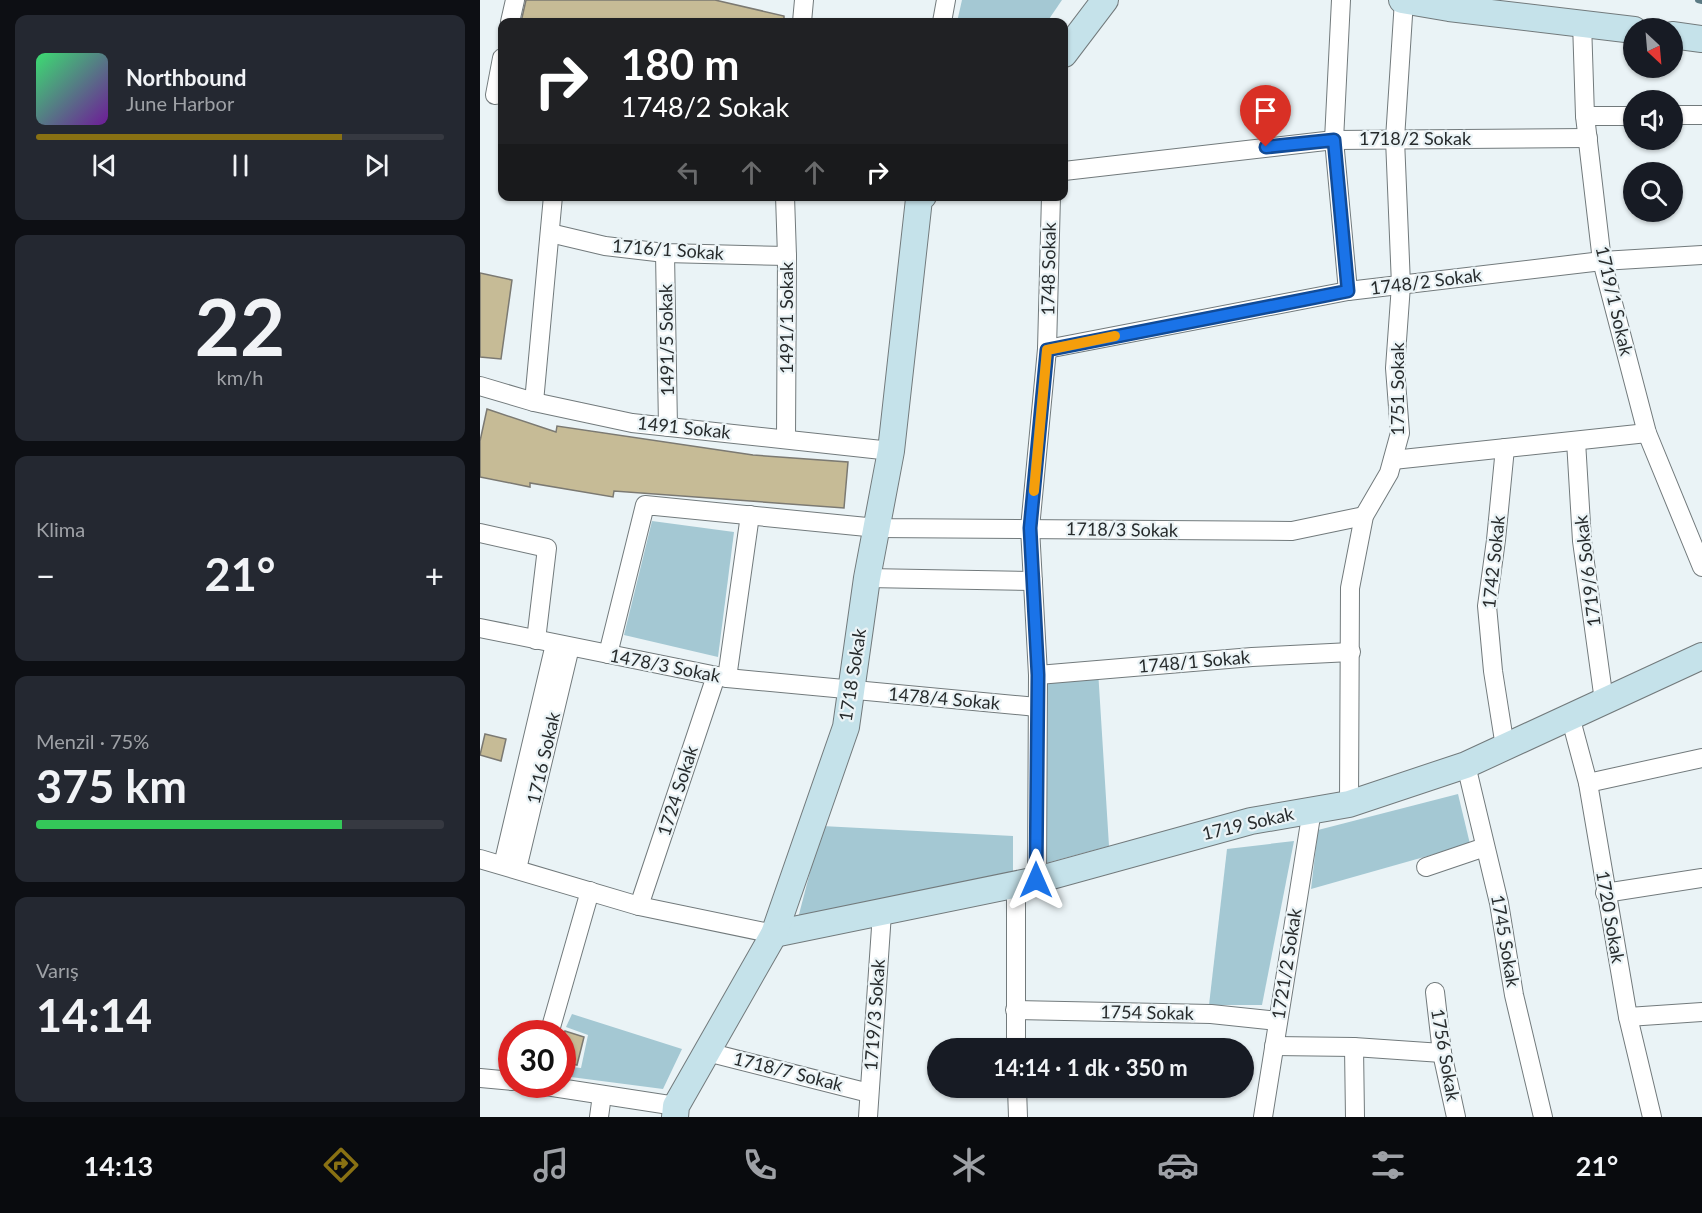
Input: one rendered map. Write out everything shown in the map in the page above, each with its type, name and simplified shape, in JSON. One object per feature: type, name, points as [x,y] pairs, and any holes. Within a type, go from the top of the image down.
[{"type":"main road","points":[[1068,49],[1105,0]]},
{"type":"main road","points":[[1403,0],[1449,8],[1623,28]]},
{"type":"main road","points":[[1683,36],[1702,39]]},
{"type":"main road","name":"1718 Sokak","points":[[676,1111],[774,934],[846,727],[867,578],[891,451],[919,201]]},
{"type":"main road","name":"1719 Sokak","points":[[774,934],[1026,883],[1251,821],[1348,804],[1466,765],[1702,656]]},
{"type":"street","points":[[511,18],[515,0]]},
{"type":"street","points":[[802,18],[804,0]]},
{"type":"street","points":[[943,18],[946,0]]},
{"type":"street","points":[[1341,0],[1334,140],[1348,291]]},
{"type":"street","name":"1751 Sokak","points":[[1348,804],[1350,588],[1364,516],[1389,474],[1400,433],[1395,368],[1401,285],[1395,139],[1403,0]]},
{"type":"street","name":"1719/1 Sokak","points":[[1582,22],[1585,116],[1602,261],[1647,433],[1702,567]]},
{"type":"street","points":[[492,94],[498,72]]},
{"type":"street","points":[[1683,115],[1702,115]]},
{"type":"street","points":[[1585,116],[1623,116]]},
{"type":"street","name":"1718/2 Sokak","points":[[1068,171],[1334,140],[1588,138]]},
{"type":"street","points":[[534,402],[553,201]]},
{"type":"street","name":"1491/1 Sokak","points":[[785,201],[786,439]]},
{"type":"street","name":"1748 Sokak","points":[[1016,1038],[1015,1010],[1026,883],[1037,706],[1038,675],[1030,528],[1047,350],[1051,201]]},
{"type":"street","name":"1716/1 Sokak","points":[[550,233],[604,246],[665,253],[787,256]]},
{"type":"street","name":"1491/5 Sokak","points":[[665,253],[669,427]]},
{"type":"street","name":"1748/2 Sokak","points":[[1047,350],[1348,291],[1602,261],[1702,255]]},
{"type":"street","name":"1491 Sokak","points":[[480,386],[534,402],[632,423],[891,451]]},
{"type":"street","points":[[1393,460],[1647,433]]},
{"type":"street","name":"1719/6 Sokak","points":[[1576,441],[1582,541],[1604,701]]},
{"type":"street","name":"1742 Sokak","points":[[1505,448],[1487,606],[1505,747]]},
{"type":"street","name":"1718/3 Sokak","points":[[608,654],[645,505],[878,528],[1292,531],[1364,516]]},
{"type":"street","name":"1724 Sokak","points":[[639,906],[722,677],[750,515]]},
{"type":"street","points":[[480,533],[547,548],[536,640]]},
{"type":"street","points":[[867,578],[1033,581]]},
{"type":"street","name":"1478/3 Sokak","points":[[480,628],[722,677],[852,691]]},
{"type":"street","name":"1716 Sokak","points":[[510,867],[563,646]]},
{"type":"street","name":"1748/1 Sokak","points":[[1038,675],[1252,657],[1351,652]]},
{"type":"street","name":"1478/4 Sokak","points":[[852,691],[1037,706]]},
{"type":"street","name":"1720 Sokak","points":[[1570,716],[1588,783],[1628,1017],[1652,1117]]},
{"type":"street","points":[[1588,783],[1702,758]]},
{"type":"street","name":"1745 Sokak","points":[[1466,765],[1499,903],[1514,995],[1543,1117]]},
{"type":"street","name":"1721/2 Sokak","points":[[1263,1117],[1312,810]]},
{"type":"street","points":[[1426,867],[1485,847]]},
{"type":"street","points":[[480,859],[639,906],[774,934]]},
{"type":"street","points":[[1605,893],[1702,878]]},
{"type":"street","points":[[553,1020],[590,891]]},
{"type":"street","name":"1719/3 Sokak","points":[[868,1117],[882,913]]},
{"type":"street","name":"1756 Sokak","points":[[1435,992],[1442,1053],[1456,1117]]},
{"type":"street","name":"1754 Sokak","points":[[1015,1010],[1211,1014],[1278,1021]]},
{"type":"street","points":[[1628,1017],[1702,1012]]},
{"type":"street","points":[[1274,1046],[1354,1047],[1442,1053]]},
{"type":"street","points":[[1354,1047],[1354,1117]]},
{"type":"street","name":"1718/7 Sokak","points":[[707,1052],[869,1093]]},
{"type":"street","points":[[480,1077],[498,1080]]},
{"type":"street","points":[[576,1091],[676,1111]]},
{"type":"street","points":[[599,1117],[602,1095]]},
{"type":"street","points":[[1017,1098],[1018,1117]]},
{"type":"shaded area","points":[[962,0],[1062,0],[1050,18],[958,18]]},
{"type":"shaded area","points":[[652,521],[734,532],[718,657],[624,635]]},
{"type":"shaded area","points":[[1098,670],[1109,846],[1046,863],[1045,683]]},
{"type":"shaded area","points":[[1458,794],[1470,844],[1311,889],[1318,830]]},
{"type":"shaded area","points":[[822,826],[1013,836],[1013,871],[797,922]]},
{"type":"shaded area","points":[[1294,841],[1262,1005],[1209,1005],[1227,849]]},
{"type":"shaded area","points":[[572,1014],[682,1049],[663,1089],[576,1078],[576,1067],[581,1068],[588,1035],[576,1031],[576,1020],[569,1020]]},
{"type":"building","points":[[526,0],[715,0],[784,16],[784,18],[522,18]]},
{"type":"building","points":[[480,273],[512,280],[501,359],[480,357]]},
{"type":"building","points":[[487,409],[556,432],[557,426],[753,455],[848,462],[844,508],[614,491],[613,497],[530,483],[530,487],[480,477],[480,441]]},
{"type":"building","points":[[485,734],[506,739],[501,761],[480,755]]},
{"type":"building","points":[[576,1034],[584,1037],[576,1065]]},
{"type":"waterway","points":[[1698,0],[1702,1]]},
{"type":"slow traffic","points":[[1034,491],[1047,350],[1115,336]]},
{"type":"route","points":[[1036,880],[1038,675],[1030,528],[1047,350],[1348,291],[1334,140],[1266,147]]}]
